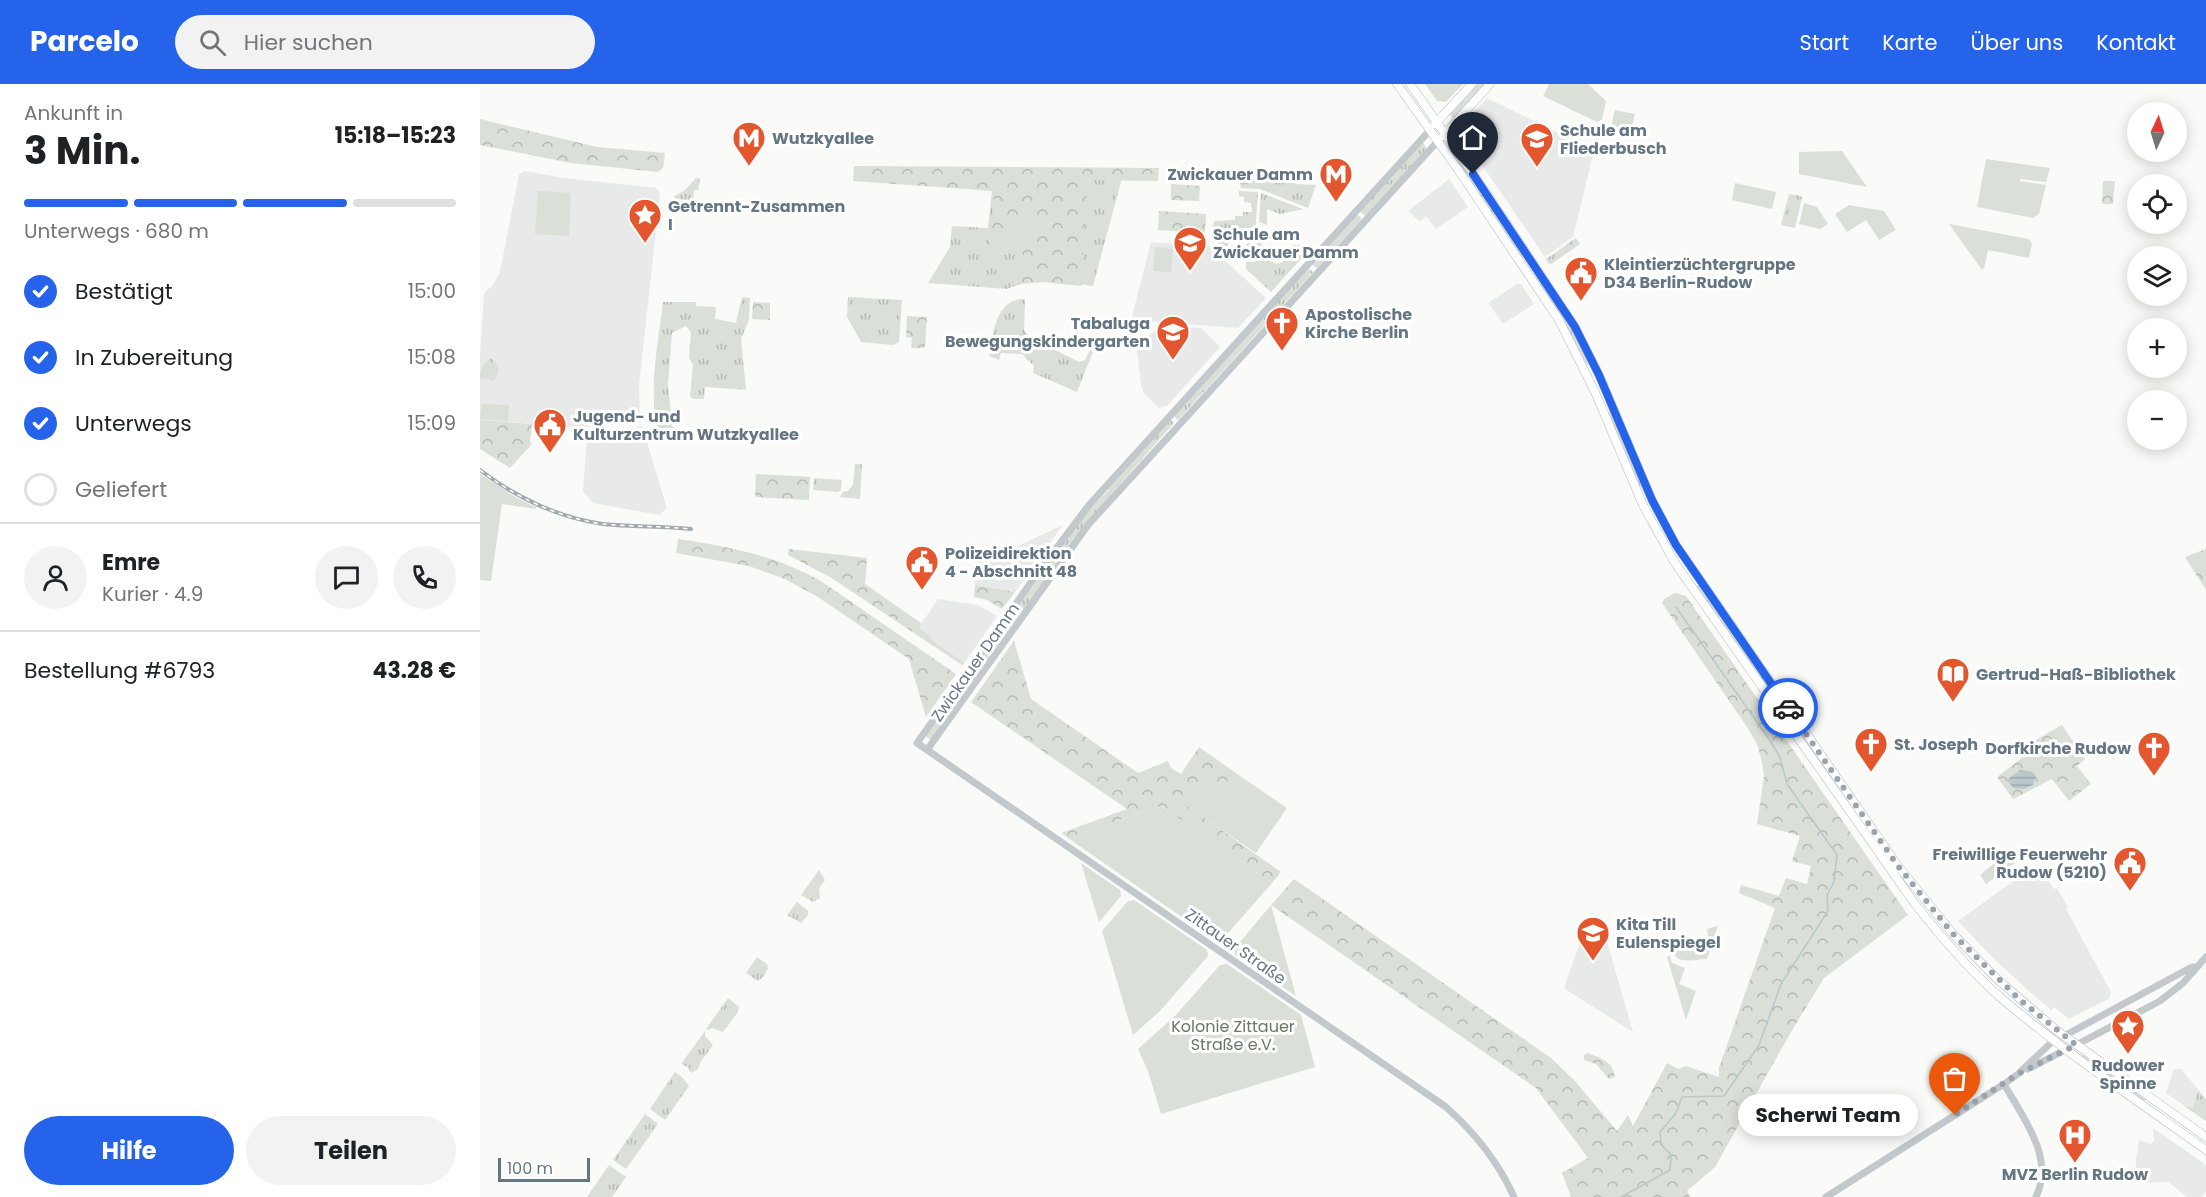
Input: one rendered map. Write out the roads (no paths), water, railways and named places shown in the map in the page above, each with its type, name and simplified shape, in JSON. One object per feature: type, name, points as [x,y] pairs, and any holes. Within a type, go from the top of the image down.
[{"type":"main road","points":[[1397,84],[1553,310],[1583,369],[1643,505],[1662,540],[1693,589],[1915,904],[1941,936],[2001,997],[2053,1041],[2206,1150]]},
{"type":"main road","points":[[1410,84],[1568,315],[1594,364],[1652,500],[1669,533],[1916,890],[1953,934],[2008,990],[2076,1045],[2206,1137]]},
{"type":"main road","name":"Zwickauer Damm","points":[[1430,129],[1472,84]]},
{"type":"main road","name":"Zwickauer Damm","points":[[1438,141],[1490,84]]},
{"type":"main road","points":[[1583,369],[1594,364]]},
{"type":"main road","points":[[1805,750],[1814,744]]},
{"type":"main road","points":[[2001,997],[2008,990]]},
{"type":"main road","points":[[2053,1041],[2064,1036]]},
{"type":"main road","points":[[2065,1050],[2076,1045]]},
{"type":"main road","points":[[2192,1140],[2198,1131]]},
{"type":"street","name":"Zwickauer Damm","points":[[917,743],[1089,504],[1430,129]]},
{"type":"street","name":"Zwickauer Damm","points":[[927,750],[1088,525],[1438,141]]},
{"type":"street","name":"Zittauer Straße","points":[[917,743],[1446,1107],[1485,1147],[1503,1174],[1514,1197]]},
{"type":"street","points":[[2076,1045],[2160,1001],[2183,983],[2206,957]]},
{"type":"street","points":[[2064,1036],[2190,968],[2195,968]]},
{"type":"street","points":[[1826,1197],[2004,1084],[2053,1041]]},
{"type":"street","points":[[2018,1074],[2065,1050]]},
{"type":"street","points":[[2004,1084],[2040,1153],[2043,1177],[2036,1197]]},
{"type":"waterway","points":[[1621,1197],[1670,1170],[1671,1155],[1661,1144],[1660,1132],[1676,1113],[1682,1097],[1724,1096],[1759,1045],[1781,984],[1828,911],[1827,895],[1834,882],[1837,855],[1787,784],[1780,757],[1771,742],[1676,607]]},
{"type":"railway","points":[[480,470],[508,489],[538,505],[570,517],[603,524],[691,529]]},
{"type":"place","name":"Wutzkyallee","points":[[749,167]]},
{"type":"place","name":"Schule am Fliederbusch","points":[[1537,168]]},
{"type":"place","name":"Zwickauer Damm","points":[[1336,203]]},
{"type":"place","name":"Getrennt-Zusammen I","points":[[645,244]]},
{"type":"place","name":"Schule am Zwickauer Damm","points":[[1190,272]]},
{"type":"place","name":"Kleintierzüchtergruppe D34 Berlin-Rudow","points":[[1581,302]]},
{"type":"place","name":"Apostolische Kirche Berlin","points":[[1282,352]]},
{"type":"place","name":"Tabaluga Bewegungskindergarten","points":[[1173,361]]},
{"type":"place","name":"Jugend- und Kulturzentrum Wutzkyallee","points":[[550,454]]},
{"type":"place","name":"Polizeidirektion 4 - Abschnitt 48","points":[[922,591]]},
{"type":"place","name":"Gertrud-Haß-Bibliothek","points":[[1953,703]]},
{"type":"place","name":"St. Joseph","points":[[1871,773]]},
{"type":"place","name":"Dorfkirche Rudow","points":[[2154,777]]},
{"type":"place","name":"Freiwillige Feuerwehr Rudow (5210)","points":[[2130,892]]},
{"type":"place","name":"Kita Till Eulenspiegel","points":[[1593,962]]},
{"type":"place","name":"Rudower Spinne","points":[[2128,1055]]},
{"type":"place","name":"Scherwi Team","points":[[1955,1115]]},
{"type":"place","name":"MVZ Berlin Rudow","points":[[2075,1164]]},
{"type":"park label","name":"Kolonie Zittauer Straße e.V.","points":[[1233,1035]]}]
